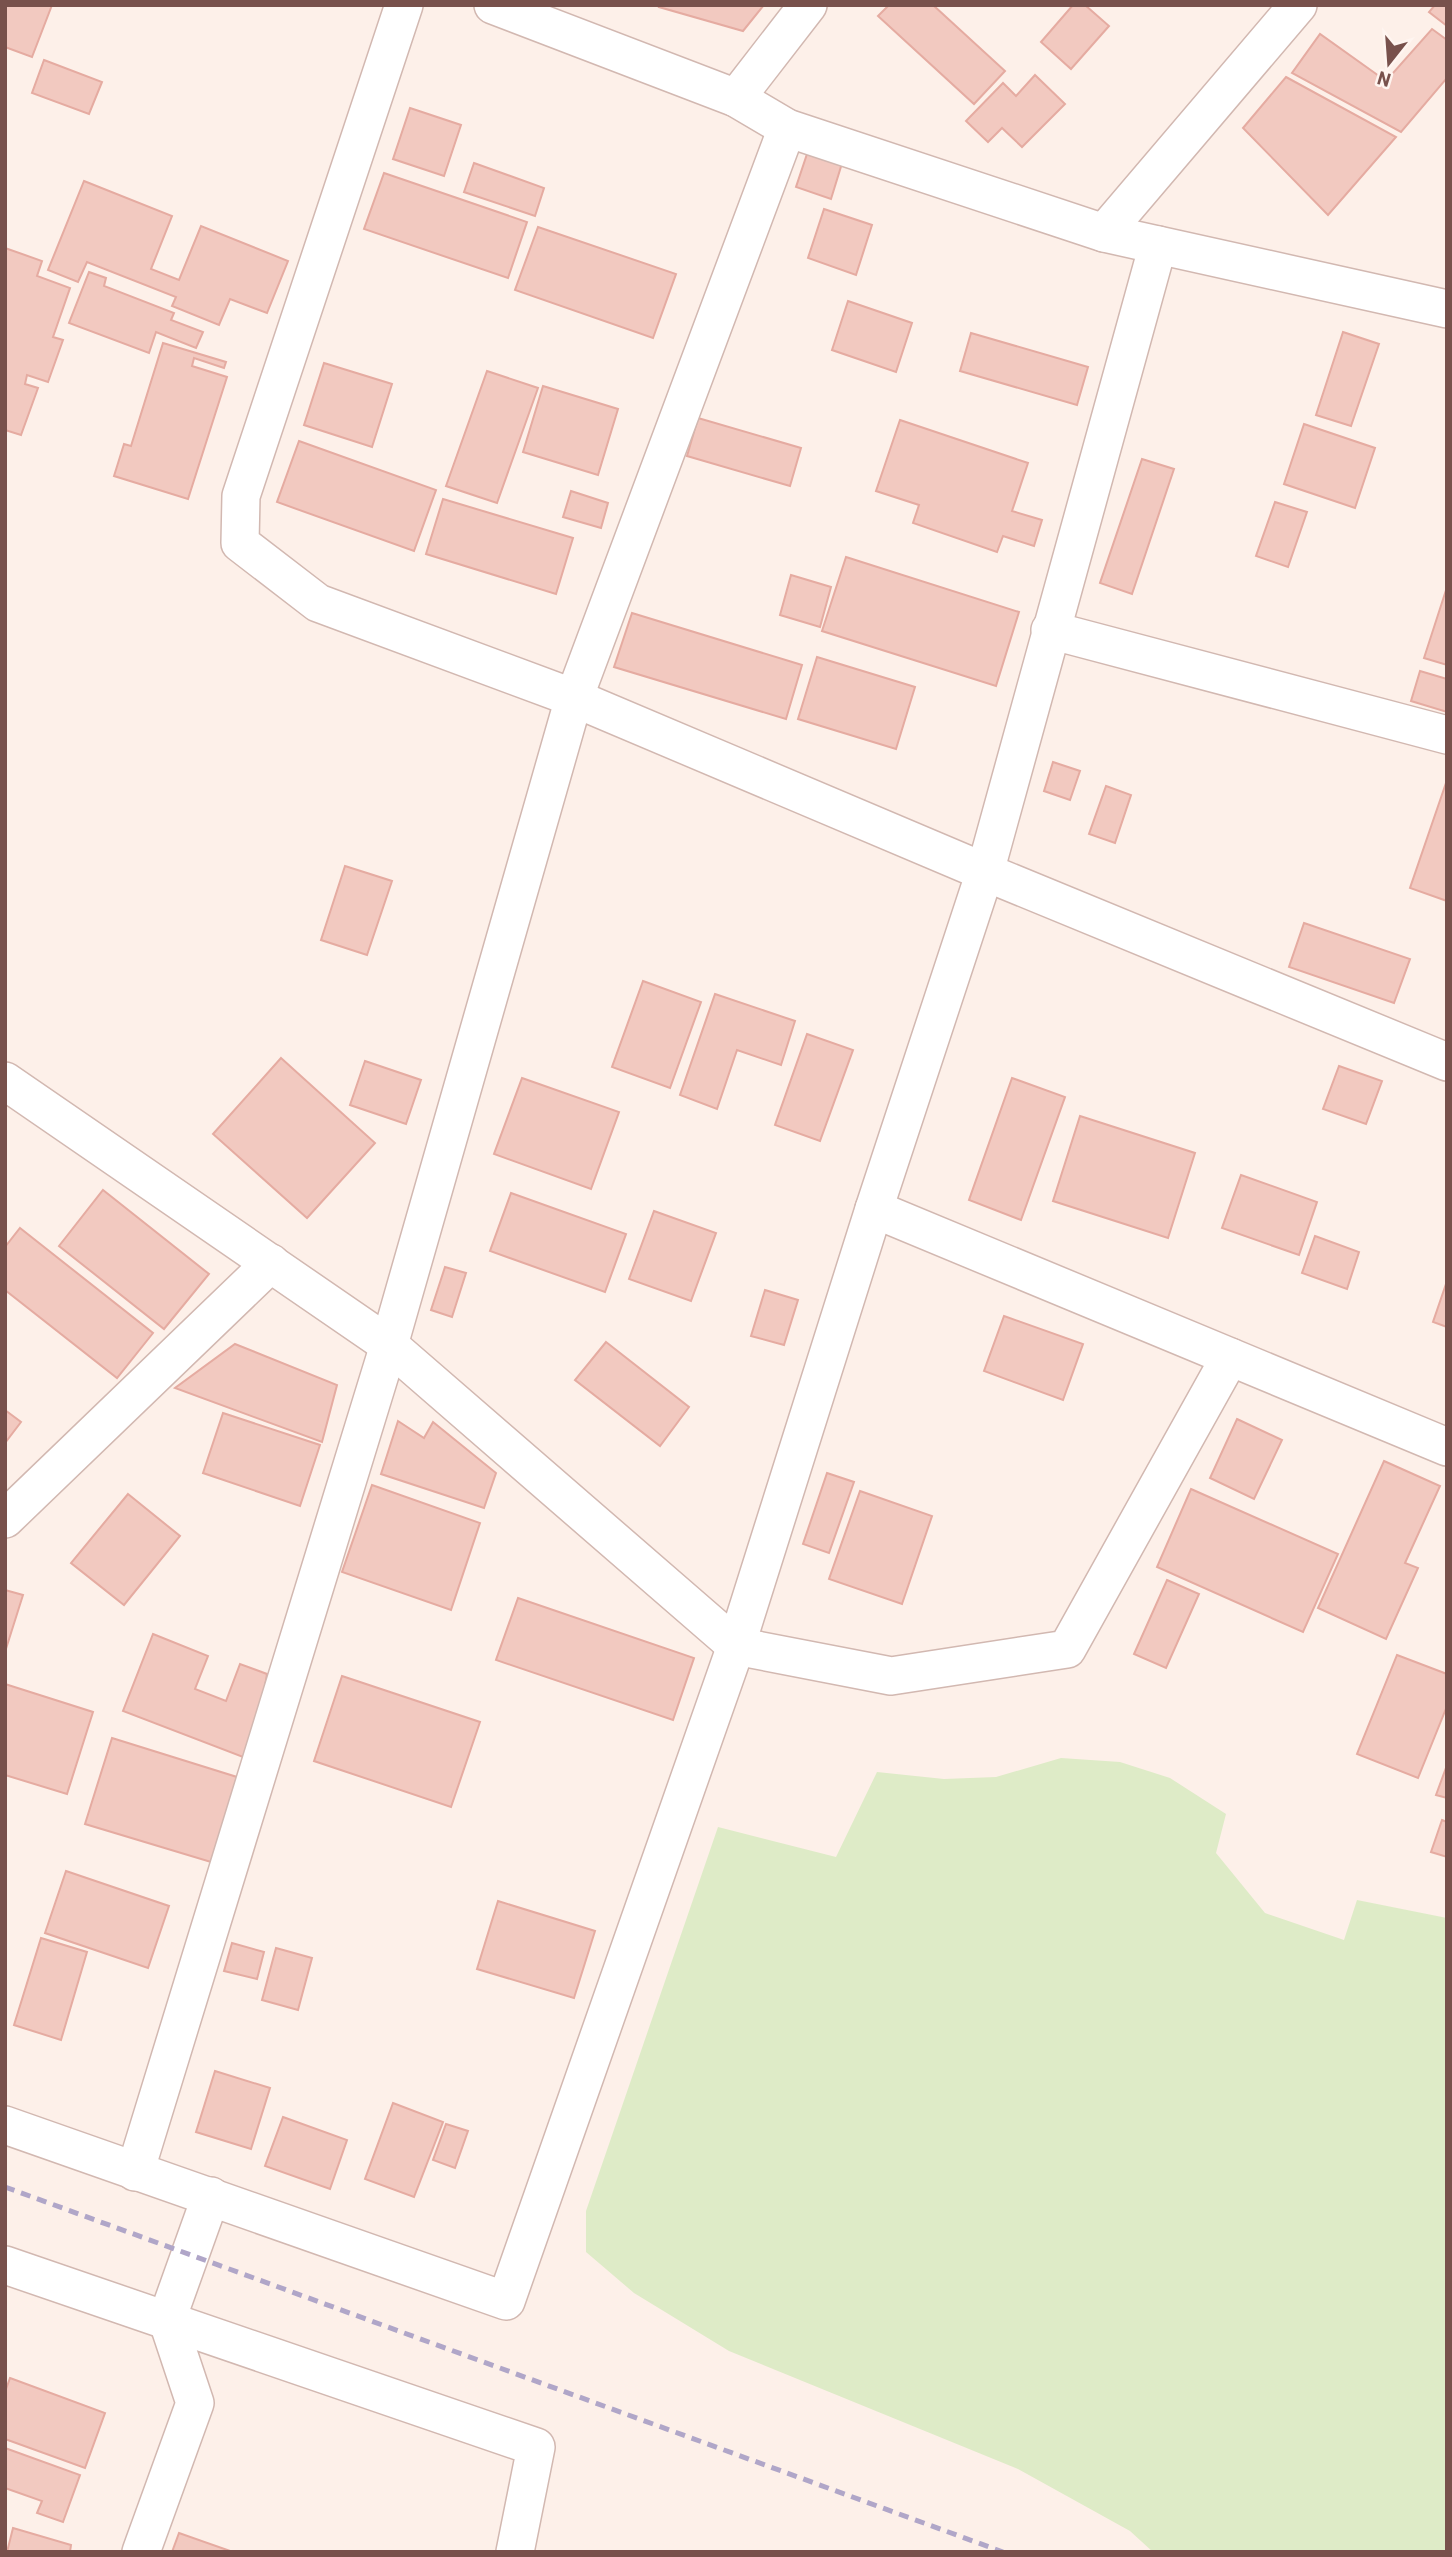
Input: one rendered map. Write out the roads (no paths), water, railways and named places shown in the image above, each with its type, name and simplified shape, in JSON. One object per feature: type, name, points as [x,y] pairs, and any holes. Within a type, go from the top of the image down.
[{"type":"street","points":[[404,5],[241,496],[240,543],[318,603],[575,698],[985,872],[1447,1062]]},
{"type":"street","points":[[493,5],[736,99],[787,128],[1104,233],[1447,309]]},
{"type":"street","points":[[736,99],[808,5]]},
{"type":"street","points":[[1104,233],[1298,5]]},
{"type":"street","points":[[135,2172],[389,1345],[575,698],[787,128]]},
{"type":"street","points":[[5,2126],[506,2301],[736,1646],[874,1209],[985,872],[1158,245]]},
{"type":"street","points":[[1050,630],[1447,735]]},
{"type":"street","points":[[5,1081],[389,1345],[736,1646],[891,1676],[1067,1649],[1230,1357]]},
{"type":"street","points":[[874,1209],[1447,1447]]},
{"type":"street","points":[[5,1519],[271,1263]]},
{"type":"street","points":[[141,2552],[195,2403],[167,2319],[211,2196]]},
{"type":"street","points":[[5,2265],[536,2447],[514,2552]]},
{"type":"railway","points":[[5,2187],[1003,2552]]}]
